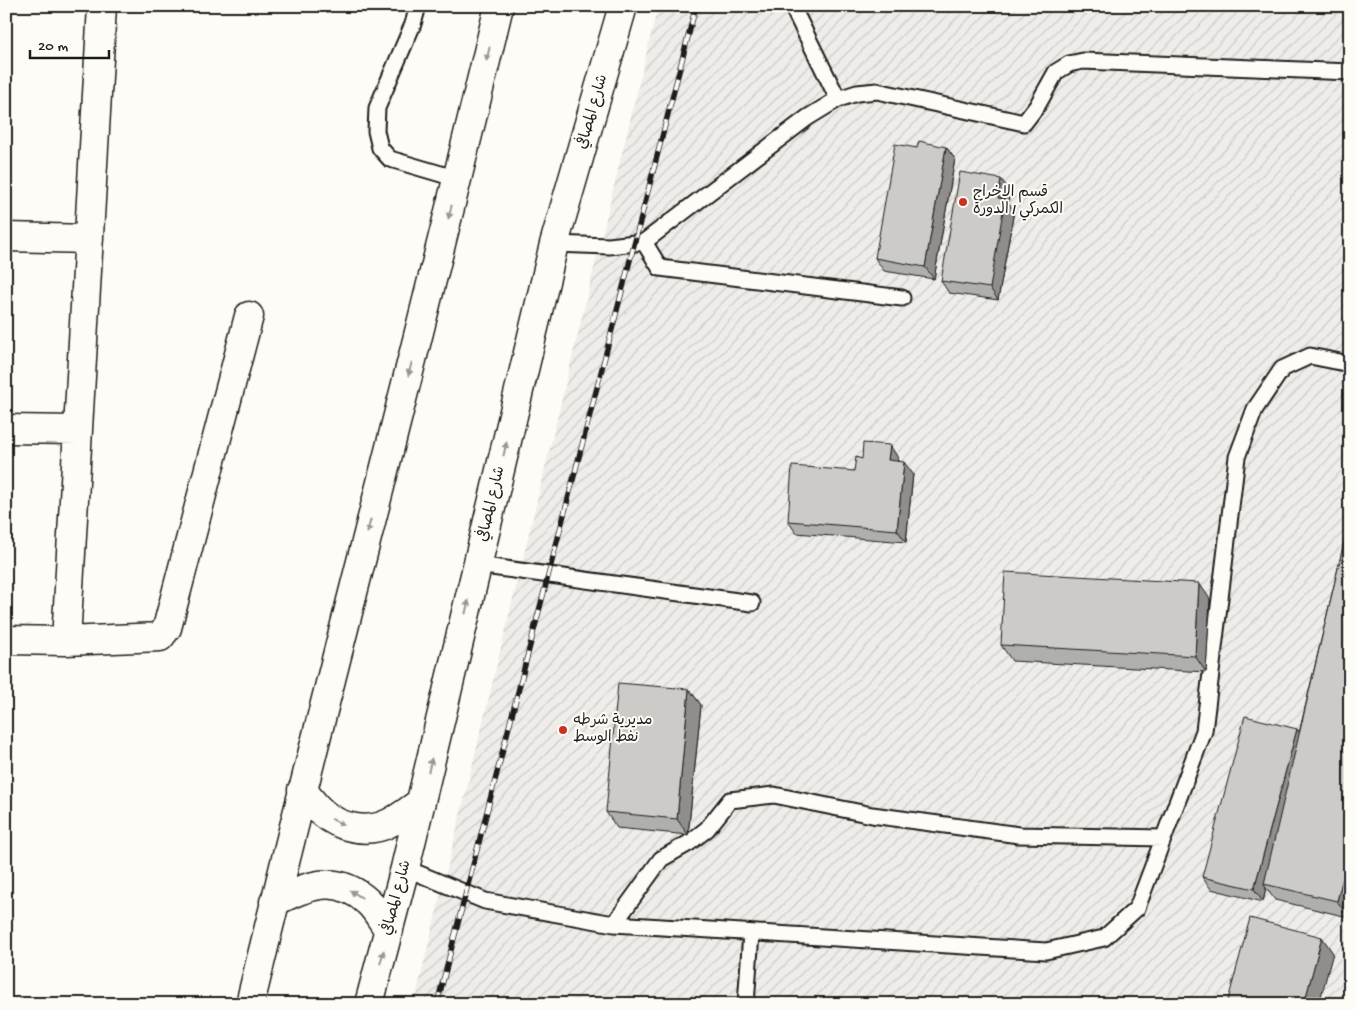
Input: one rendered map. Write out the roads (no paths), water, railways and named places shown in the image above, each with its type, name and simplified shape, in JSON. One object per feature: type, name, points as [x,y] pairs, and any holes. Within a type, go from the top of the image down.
[{"type":"main road","points":[[66,641],[102,6]]},
{"type":"main road","points":[[250,1004],[302,790],[458,179],[500,6]]},
{"type":"main road","name":"شارع المصافي","points":[[369,1004],[405,868],[554,244],[624,6]]},
{"type":"main road","points":[[6,237],[89,239]]},
{"type":"main road","points":[[6,640],[66,641],[160,638],[167,628],[249,316]]},
{"type":"main road","points":[[6,429],[78,430]]},
{"type":"main road","points":[[302,790],[322,813],[336,822],[353,828],[370,828],[387,824],[421,802]]},
{"type":"main road","points":[[274,902],[304,887],[321,884],[339,886],[354,892],[368,902],[389,930]]},
{"type":"lane","points":[[418,6],[413,24],[377,108],[376,131],[380,148],[390,158],[458,179]]},
{"type":"lane","points":[[792,6],[838,100]]},
{"type":"lane","points":[[554,244],[609,246],[644,242],[807,118],[838,100],[857,93],[877,91],[1024,123],[1038,106],[1056,72],[1069,64],[1083,60],[1350,72]]},
{"type":"lane","points":[[644,242],[660,268],[902,298]]},
{"type":"lane","points":[[405,868],[486,901],[614,924],[1046,951],[1104,938],[1137,908],[1204,731],[1237,457],[1255,409],[1282,369],[1296,362],[1310,356],[1350,364]]},
{"type":"lane","points":[[478,565],[752,602]]},
{"type":"lane","points":[[614,924],[661,859],[689,843],[707,829],[730,800],[774,794],[872,815],[1019,835],[1163,838]]},
{"type":"lane","points":[[746,1004],[751,933]]},
{"type":"railway","points":[[437,1004],[696,6]]},
{"type":"place","name":"قسم الاخراج الكمركي / الدورة","points":[[963,202]]},
{"type":"place","name":"مديرية شرطه نفط الوسط","points":[[563,730]]}]
